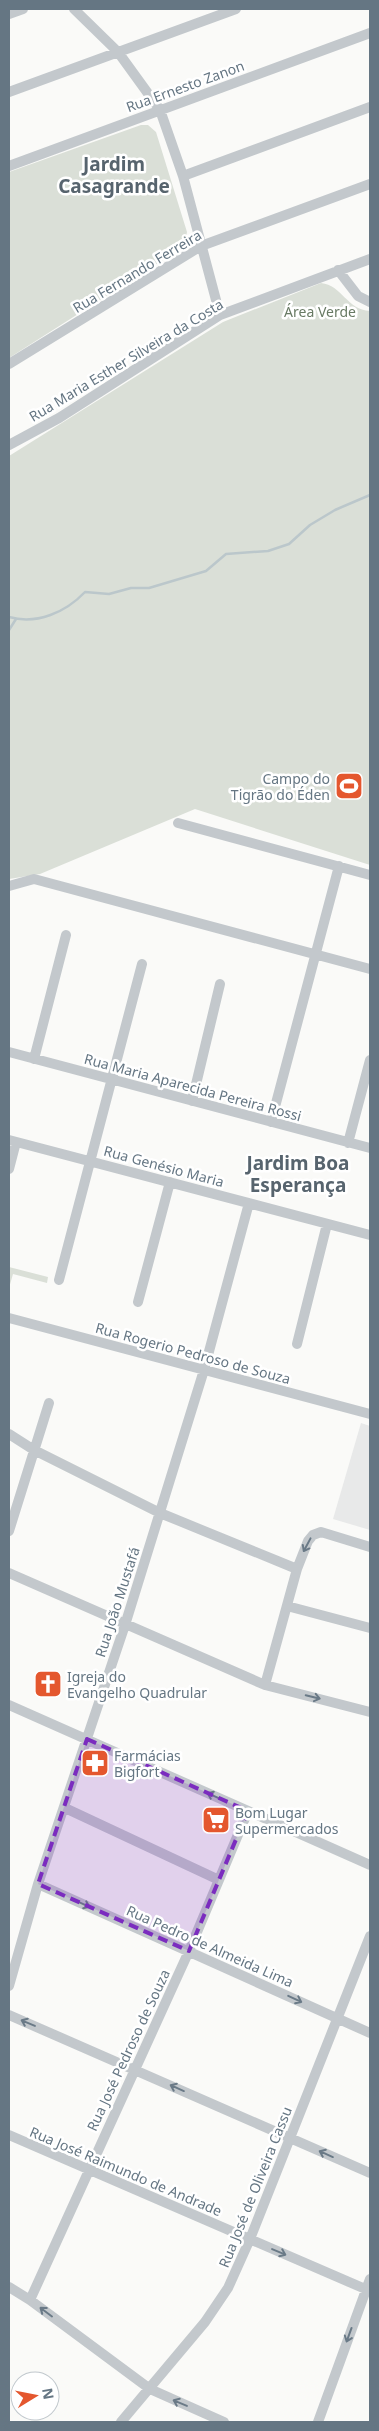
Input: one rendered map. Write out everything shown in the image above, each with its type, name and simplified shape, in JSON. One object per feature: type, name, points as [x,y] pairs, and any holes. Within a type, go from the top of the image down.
[{"type":"street","points":[[9,14],[23,9]]},
{"type":"street","points":[[74,9],[118,52],[160,110],[183,176],[220,315]]},
{"type":"street","points":[[9,92],[236,9]]},
{"type":"street","name":"Rua Ernesto Zanon","points":[[9,166],[370,32]]},
{"type":"street","points":[[183,176],[370,107]]},
{"type":"street","name":"Rua Fernando Ferreira","points":[[9,364],[201,246],[370,184]]},
{"type":"street","name":"Rua Maria Esther Silveira da Costa","points":[[9,445],[60,418],[220,315],[370,259]]},
{"type":"street","points":[[338,270],[358,296],[370,302]]},
{"type":"street","points":[[178,823],[370,875]]},
{"type":"street","points":[[271,1122],[339,866]]},
{"type":"street","points":[[9,886],[34,879],[370,969]]},
{"type":"street","points":[[34,1059],[66,935]]},
{"type":"street","points":[[59,1280],[142,964]]},
{"type":"street","points":[[192,1101],[220,984]]},
{"type":"street","name":"Rua Maria Aparecida Pereira Rossi","points":[[9,1052],[370,1148]]},
{"type":"street","points":[[348,1142],[370,1060]]},
{"type":"street","points":[[9,1169],[12,1141]]},
{"type":"street","name":"Rua Genésio Maria","points":[[12,1141],[370,1235]]},
{"type":"street","points":[[138,1302],[170,1182]]},
{"type":"street","name":"Rua João Mustafá","points":[[9,1986],[38,1884],[125,1625],[204,1370],[249,1203]]},
{"type":"street","points":[[297,1344],[327,1224]]},
{"type":"street","name":"Rua Rogerio Pedroso de Souza","points":[[9,1318],[370,1414]]},
{"type":"street","points":[[9,1531],[49,1403]]},
{"type":"street","points":[[9,1434],[34,1450],[160,1513],[297,1568]]},
{"type":"street","points":[[265,1685],[297,1568],[308,1541],[321,1532],[370,1547]]},
{"type":"street","points":[[9,1573],[265,1685],[370,1712]]},
{"type":"street","points":[[287,1606],[370,1628]]},
{"type":"street","points":[[9,1705],[370,1865]]},
{"type":"street","points":[[65,1808],[219,1880]]},
{"type":"street","name":"Rua José Pedroso de Souza","points":[[30,2300],[88,2169],[189,1951],[248,1811]]},
{"type":"street","name":"Rua Pedro de Almeida Lima","points":[[38,1884],[370,2033]]},
{"type":"street","name":"Rua José de Oliveira Cassu","points":[[121,2422],[205,2322],[224,2295],[250,2239],[291,2139],[370,1936]]},
{"type":"street","points":[[9,2015],[370,2173]]},
{"type":"street","name":"Rua José Raimundo de Andrade","points":[[9,2136],[368,2291]]},
{"type":"street","points":[[318,2422],[368,2291],[370,2279]]},
{"type":"street","points":[[9,2287],[30,2300],[150,2389],[224,2422]]},
{"type":"highlighted area","points":[[87,1739],[248,1811],[189,1951],[38,1884]]},
{"type":"shaded area","points":[[361,1423],[370,1426],[370,1530],[333,1519]]},
{"type":"green space","points":[[141,125],[148,125],[156,132],[187,232],[185,243],[177,251],[9,358],[9,172]]},
{"type":"green space","name":"Área Verde","points":[[321,283],[334,288],[362,310],[370,311],[370,865],[195,809],[40,874],[9,879],[9,456],[223,322]]},
{"type":"green space","points":[[9,1267],[48,1277],[47,1283],[13,1274],[9,1288]]},
{"type":"waterway","points":[[9,617],[20,619],[40,618],[60,611],[85,592],[109,594],[131,588],[149,588],[206,571],[226,554],[268,551],[289,544],[310,525],[335,510],[370,495]]},
{"type":"waterway","points":[[9,630],[16,619]]},
{"type":"place","name":"Campo do Tigrão do Éden","points":[[349,786]]},
{"type":"place","name":"Igreja do Evangelho Quadrular","points":[[48,1684]]},
{"type":"place","name":"Farmácias Bigfort","points":[[95,1763]]},
{"type":"place","name":"Bom Lugar Supermercados","points":[[216,1820]]},
{"type":"district","name":"Jardim Casagrande","points":[[114,175]]},
{"type":"district","name":"Jardim Boa Esperança","points":[[298,1174]]}]
